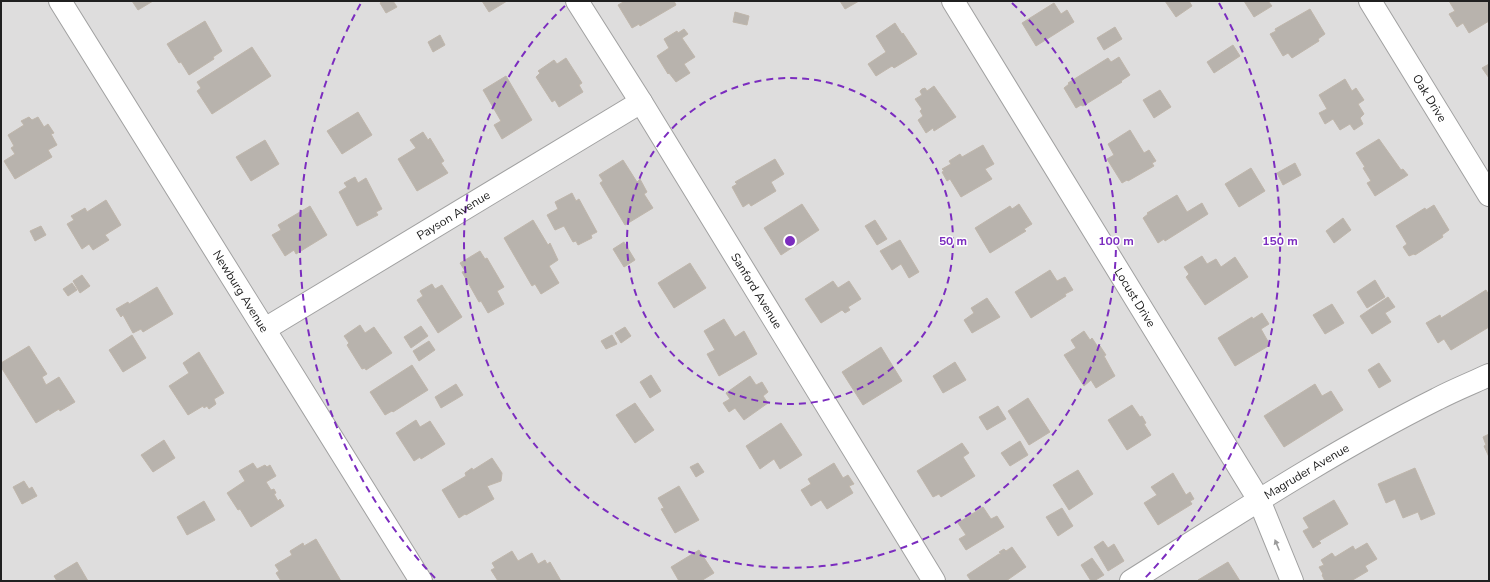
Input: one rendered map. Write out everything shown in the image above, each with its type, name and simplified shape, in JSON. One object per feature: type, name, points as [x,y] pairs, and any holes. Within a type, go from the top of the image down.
[{"type":"street","name":"Newburg Avenue","points":[[60,1],[421,581]]},
{"type":"street","name":"Sanford Avenue","points":[[577,1],[641,102],[934,581]]},
{"type":"street","name":"Locust Drive","points":[[953,1],[1259,500],[1292,581]]},
{"type":"street","name":"Oak Drive","points":[[1370,1],[1489,195]]},
{"type":"street","name":"Payson Avenue","points":[[265,329],[641,102]]},
{"type":"street","name":"Magruder Avenue","points":[[1131,581],[1259,500],[1351,446],[1436,399],[1489,375]]},
{"type":"shaded area","points":[[1,1],[1489,1],[1489,581],[1,581]]},
{"type":"building","points":[[132,1],[153,1],[138,10]]},
{"type":"building","points":[[383,1],[393,1],[397,7],[386,13],[380,3]]},
{"type":"building","points":[[482,1],[507,1],[489,12]]},
{"type":"building","points":[[625,1],[674,1],[676,5],[640,26],[639,24],[632,28],[618,5]]},
{"type":"building","points":[[840,1],[859,1],[845,9]]},
{"type":"building","points":[[1165,1],[1189,1],[1192,6],[1176,17]]},
{"type":"building","points":[[1244,1],[1268,1],[1272,6],[1254,17]]},
{"type":"building","points":[[1449,1],[1489,1],[1489,21],[1469,33],[1463,23],[1457,27],[1449,14],[1455,11]]},
{"type":"building","points":[[1054,3],[1061,14],[1067,10],[1074,22],[1036,46],[1022,23]]},
{"type":"building","points":[[1310,9],[1325,34],[1318,39],[1319,41],[1292,58],[1288,53],[1283,56],[1270,34],[1276,31],[1275,29]]},
{"type":"building","points":[[735,12],[749,16],[747,25],[733,22]]},
{"type":"building","points":[[205,21],[222,51],[213,57],[214,59],[189,75],[181,62],[179,63],[167,44]]},
{"type":"building","points":[[895,23],[917,54],[894,68],[892,66],[876,76],[868,64],[886,52],[876,36]]},
{"type":"building","points":[[1115,27],[1122,39],[1104,50],[1097,38]]},
{"type":"building","points":[[684,29],[688,34],[682,38],[695,57],[684,64],[690,73],[676,82],[669,73],[668,74],[657,56],[669,48],[664,39],[677,31],[678,33]]},
{"type":"building","points":[[440,35],[445,45],[433,52],[428,42]]},
{"type":"building","points":[[1233,45],[1240,56],[1214,73],[1207,62]]},
{"type":"building","points":[[252,47],[271,76],[212,114],[197,91],[201,88],[197,82]]},
{"type":"building","points":[[1119,57],[1130,75],[1121,81],[1122,82],[1083,106],[1081,105],[1076,108],[1064,88],[1069,84],[1068,83],[1108,58],[1111,62]]},
{"type":"building","points":[[566,58],[582,83],[579,85],[583,92],[559,107],[555,100],[552,102],[536,77],[540,73],[538,71],[554,60],[557,64]]},
{"type":"building","points":[[1489,64],[1489,78],[1482,68]]},
{"type":"building","points":[[506,76],[532,120],[502,139],[494,125],[501,121],[483,90]]},
{"type":"building","points":[[1345,79],[1352,91],[1356,88],[1364,100],[1358,104],[1364,114],[1360,118],[1363,124],[1354,130],[1350,124],[1340,130],[1333,119],[1325,124],[1319,113],[1327,109],[1319,95]]},
{"type":"building","points":[[934,86],[956,117],[934,131],[933,128],[926,133],[918,120],[923,116],[920,111],[922,109],[915,99],[922,95],[920,91],[922,89],[925,88],[927,91]]},
{"type":"building","points":[[1160,90],[1171,107],[1154,118],[1143,100]]},
{"type":"building","points":[[358,112],[372,135],[342,154],[327,131]]},
{"type":"building","points":[[29,117],[32,120],[38,117],[44,127],[48,124],[54,133],[51,134],[57,145],[48,150],[52,157],[15,179],[4,161],[15,154],[11,148],[14,146],[8,135],[24,125],[21,121]]},
{"type":"building","points":[[1130,130],[1144,153],[1149,150],[1156,161],[1152,163],[1154,166],[1122,183],[1107,159],[1114,155],[1108,144]]},
{"type":"building","points":[[423,132],[428,140],[430,138],[444,161],[441,163],[448,173],[417,191],[398,159],[416,148],[410,140]]},
{"type":"building","points":[[1379,139],[1401,170],[1403,169],[1408,175],[1375,196],[1367,183],[1371,181],[1363,168],[1365,167],[1356,153]]},
{"type":"building","points":[[265,140],[279,164],[251,181],[236,157]]},
{"type":"building","points":[[983,145],[994,164],[985,169],[992,179],[961,197],[950,179],[947,181],[942,169],[951,164],[949,161],[960,154],[962,157]]},
{"type":"building","points":[[775,159],[784,174],[771,182],[776,191],[751,206],[749,203],[743,207],[732,187],[737,184],[735,182]]},
{"type":"building","points":[[623,160],[637,182],[640,179],[647,192],[644,194],[653,208],[625,225],[600,183],[603,181],[599,175]]},
{"type":"building","points":[[1295,163],[1301,175],[1283,185],[1277,173]]},
{"type":"building","points":[[1251,168],[1265,191],[1239,207],[1225,184]]},
{"type":"building","points":[[355,177],[358,183],[366,178],[382,209],[376,212],[378,215],[357,226],[339,192],[347,187],[344,183]]},
{"type":"building","points":[[572,193],[576,201],[579,199],[597,232],[591,235],[592,238],[578,245],[576,241],[573,242],[564,226],[555,230],[547,215],[558,209],[555,202]]},
{"type":"building","points":[[1177,195],[1187,212],[1202,203],[1208,214],[1165,241],[1164,239],[1158,243],[1143,218],[1148,214],[1147,213]]},
{"type":"building","points":[[106,200],[121,225],[105,235],[109,240],[93,250],[89,244],[82,249],[67,224],[74,220],[71,216],[85,208],[87,212]]},
{"type":"building","points":[[802,204],[819,230],[781,255],[764,228]]},
{"type":"building","points":[[1019,204],[1032,224],[1024,229],[1026,231],[990,253],[975,228],[1010,206],[1012,209]]},
{"type":"building","points":[[1434,205],[1449,230],[1442,235],[1443,237],[1415,255],[1409,256],[1403,247],[1407,244],[1396,226],[1425,208],[1426,210]]},
{"type":"building","points":[[310,206],[327,235],[296,254],[294,250],[285,256],[272,235],[281,230],[278,225]]},
{"type":"building","points":[[1343,218],[1351,230],[1334,243],[1326,231]]},
{"type":"building","points":[[533,220],[548,245],[550,243],[558,260],[549,266],[559,283],[541,294],[535,284],[532,286],[504,238]]},
{"type":"building","points":[[875,220],[887,239],[877,245],[865,226]]},
{"type":"building","points":[[41,226],[46,235],[35,241],[30,231]]},
{"type":"building","points":[[900,240],[919,272],[909,278],[901,264],[892,270],[880,251]]},
{"type":"building","points":[[624,242],[635,260],[624,267],[613,249]]},
{"type":"building","points":[[480,251],[485,259],[487,258],[504,287],[497,291],[504,304],[488,313],[481,301],[479,302],[462,272],[465,271],[460,263]]},
{"type":"building","points":[[1202,256],[1207,264],[1216,259],[1221,267],[1235,257],[1248,277],[1205,305],[1186,277],[1189,274],[1184,267]]},
{"type":"building","points":[[690,263],[706,288],[674,308],[658,283]]},
{"type":"building","points":[[1050,270],[1057,281],[1065,277],[1073,290],[1031,318],[1015,292]]},
{"type":"building","points":[[82,275],[90,286],[80,293],[73,281]]},
{"type":"building","points":[[1375,280],[1385,297],[1367,308],[1357,292]]},
{"type":"building","points":[[833,281],[838,288],[849,281],[861,299],[848,307],[850,310],[845,313],[842,310],[821,323],[805,299]]},
{"type":"building","points":[[72,283],[77,290],[68,296],[63,289]]},
{"type":"building","points":[[432,284],[435,289],[442,285],[462,317],[438,333],[417,300],[423,296],[420,291]]},
{"type":"building","points":[[157,287],[173,314],[143,332],[141,329],[133,333],[123,315],[121,317],[116,309],[128,302],[129,304]]},
{"type":"building","points":[[1486,290],[1489,295],[1489,327],[1451,350],[1444,339],[1438,343],[1426,323],[1440,315],[1441,318]]},
{"type":"building","points":[[1388,297],[1395,307],[1385,313],[1391,322],[1372,334],[1360,316]]},
{"type":"building","points":[[987,298],[1000,317],[972,333],[964,320],[974,313],[971,308]]},
{"type":"building","points":[[1332,304],[1344,323],[1325,334],[1313,315]]},
{"type":"building","points":[[1262,313],[1269,324],[1261,329],[1270,345],[1235,366],[1218,338],[1252,317],[1253,319]]},
{"type":"building","points":[[724,319],[735,337],[744,331],[757,354],[719,376],[707,354],[715,350],[704,331]]},
{"type":"building","points":[[360,325],[365,333],[374,327],[392,353],[366,370],[365,368],[362,369],[347,345],[349,343],[344,336]]},
{"type":"building","points":[[421,326],[428,336],[411,348],[404,337]]},
{"type":"building","points":[[625,327],[631,336],[621,343],[615,333]]},
{"type":"building","points":[[1084,331],[1090,340],[1092,338],[1098,347],[1100,346],[1106,355],[1104,356],[1115,376],[1096,388],[1091,380],[1084,386],[1064,355],[1076,348],[1071,340]]},
{"type":"building","points":[[132,335],[146,358],[123,372],[109,350]]},
{"type":"building","points":[[612,335],[617,344],[606,349],[601,341]]},
{"type":"building","points":[[429,341],[435,350],[419,361],[413,351]]},
{"type":"building","points":[[29,346],[47,374],[42,377],[46,385],[59,377],[75,402],[60,411],[59,409],[36,423],[1,367],[1,363]]},
{"type":"building","points":[[881,347],[902,381],[863,405],[842,372]]},
{"type":"building","points":[[199,352],[224,393],[214,399],[216,404],[209,409],[207,406],[204,408],[203,406],[188,415],[169,386],[189,373],[183,363]]},
{"type":"building","points":[[955,362],[966,380],[943,393],[933,376]]},
{"type":"building","points":[[1379,363],[1391,381],[1379,388],[1368,370]]},
{"type":"building","points":[[412,365],[428,390],[393,412],[392,411],[385,415],[370,392]]},
{"type":"building","points":[[651,375],[661,391],[650,398],[640,382]]},
{"type":"building","points":[[750,376],[756,385],[762,382],[768,392],[763,396],[768,403],[744,420],[735,408],[729,412],[723,403],[730,399],[726,393]]},
{"type":"building","points":[[456,384],[463,395],[441,408],[435,397]]},
{"type":"building","points":[[1315,384],[1322,396],[1331,391],[1343,410],[1284,447],[1264,416]]},
{"type":"building","points":[[1028,398],[1050,432],[1029,445],[1008,411]]},
{"type":"building","points":[[635,403],[654,430],[635,443],[616,415]]},
{"type":"building","points":[[1132,405],[1140,417],[1142,416],[1146,423],[1144,424],[1151,435],[1127,450],[1108,420]]},
{"type":"building","points":[[998,406],[1006,419],[987,430],[979,417]]},
{"type":"building","points":[[416,420],[420,427],[430,421],[445,444],[421,459],[420,457],[414,461],[396,433]]},
{"type":"building","points":[[781,423],[802,455],[780,469],[774,459],[760,469],[746,446]]},
{"type":"building","points":[[1489,434],[1489,457],[1484,446],[1486,445],[1483,437]]},
{"type":"building","points":[[164,440],[175,458],[153,472],[141,455]]},
{"type":"building","points":[[1020,441],[1028,455],[1010,466],[1001,453]]},
{"type":"building","points":[[962,443],[969,453],[963,457],[975,476],[941,497],[939,494],[933,497],[917,471]]},
{"type":"building","points":[[492,458],[502,473],[501,481],[487,486],[494,499],[459,518],[442,490],[466,476],[465,473],[472,468],[473,470]]},
{"type":"building","points":[[253,463],[257,469],[265,465],[267,467],[270,465],[276,476],[266,482],[271,490],[274,489],[276,493],[274,494],[278,501],[280,499],[284,506],[251,527],[240,509],[238,510],[227,493],[245,481],[239,471]]},
{"type":"building","points":[[698,463],[704,472],[696,477],[690,467]]},
{"type":"building","points":[[834,463],[843,478],[848,475],[854,484],[849,486],[853,493],[827,509],[821,500],[811,506],[801,490],[811,484],[808,479]]},
{"type":"building","points":[[1415,468],[1435,514],[1421,520],[1418,512],[1403,518],[1395,499],[1386,503],[1378,484]]},
{"type":"building","points":[[1078,470],[1093,494],[1069,510],[1053,485]]},
{"type":"building","points":[[1173,473],[1186,495],[1190,492],[1194,499],[1190,501],[1192,504],[1158,525],[1144,503],[1157,495],[1151,487]]},
{"type":"building","points":[[24,481],[29,489],[32,487],[37,496],[22,504],[13,487]]},
{"type":"building","points":[[679,486],[699,520],[675,533],[661,509],[664,508],[658,498]]},
{"type":"building","points":[[1334,500],[1348,524],[1319,541],[1321,543],[1313,548],[1303,531],[1309,528],[1303,518]]},
{"type":"building","points":[[204,501],[215,520],[187,535],[177,517]]},
{"type":"building","points":[[983,507],[991,519],[997,516],[1004,527],[966,550],[959,539],[966,535],[958,523]]},
{"type":"building","points":[[1062,508],[1073,526],[1058,536],[1046,517]]},
{"type":"building","points":[[316,539],[341,581],[281,581],[276,573],[279,571],[275,565],[292,555],[290,551],[303,543],[304,546]]},
{"type":"building","points":[[1103,541],[1108,548],[1114,544],[1124,561],[1108,571],[1094,547]]},
{"type":"building","points":[[1367,543],[1377,559],[1365,566],[1368,571],[1351,581],[1325,581],[1319,567],[1324,565],[1321,560],[1332,553],[1335,557],[1353,546],[1355,550]]},
{"type":"building","points":[[1012,547],[1026,567],[1006,581],[971,581],[967,575],[1001,554],[999,552],[1004,549],[1006,551]]},
{"type":"building","points":[[699,550],[714,573],[701,581],[679,581],[671,567]]},
{"type":"building","points":[[512,551],[518,561],[532,553],[538,564],[545,560],[547,564],[550,562],[561,581],[498,581],[491,570],[495,568],[492,563]]},
{"type":"building","points":[[1092,558],[1104,575],[1094,581],[1091,581],[1081,565]]},
{"type":"building","points":[[77,562],[88,581],[57,581],[54,576]]},
{"type":"building","points":[[1228,562],[1240,581],[1198,580]]}]
